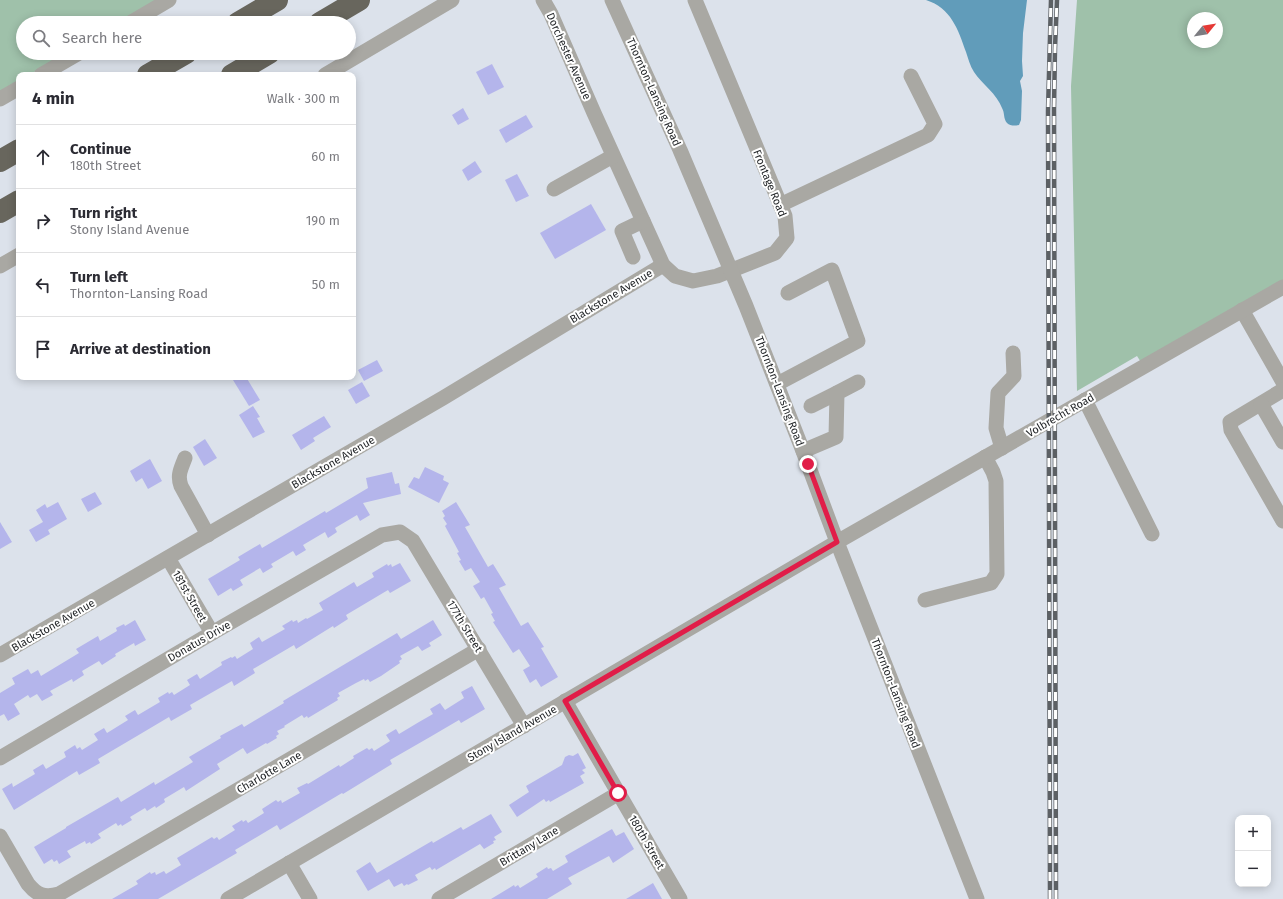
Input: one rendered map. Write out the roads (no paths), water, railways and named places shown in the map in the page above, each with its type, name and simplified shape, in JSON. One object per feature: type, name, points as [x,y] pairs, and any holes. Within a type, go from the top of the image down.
[{"type":"highway","points":[[250,16],[277,0]]},
{"type":"highway","points":[[332,16],[359,0]]},
{"type":"highway","points":[[153,72],[174,60]]},
{"type":"highway","points":[[237,72],[257,60]]},
{"type":"highway","points":[[0,161],[16,152]]},
{"type":"highway","points":[[0,212],[16,203]]},
{"type":"street","points":[[142,16],[169,0]]},
{"type":"street","points":[[356,57],[452,0]]},
{"type":"street","name":"Dorchester Avenue","points":[[543,0],[551,14],[594,113]]},
{"type":"street","name":"Thornton-Lansing Road","points":[[612,0],[680,150],[732,270],[977,899]]},
{"type":"street","name":"Frontage Road","points":[[594,113],[663,265],[675,276],[693,281],[717,276],[775,253],[786,238],[785,216],[695,0]]},
{"type":"street","points":[[46,72],[66,60]]},
{"type":"street","points":[[330,72],[350,60]]},
{"type":"street","points":[[780,205],[928,135],[936,124],[912,76]]},
{"type":"street","points":[[0,99],[16,90]]},
{"type":"street","points":[[554,189],[613,156]]},
{"type":"street","points":[[633,257],[622,231],[643,221]]},
{"type":"street","points":[[0,266],[16,257]]},
{"type":"street","name":"Blackstone Avenue","points":[[0,655],[443,398],[663,265]]},
{"type":"street","points":[[777,384],[858,340],[832,270],[788,293]]},
{"type":"street","name":"Volbrecht Road","points":[[837,542],[1283,287]]},
{"type":"street","points":[[1242,310],[1283,382]]},
{"type":"street","points":[[1002,448],[996,428],[998,393],[1014,376],[1013,353]]},
{"type":"street","points":[[811,406],[858,382]]},
{"type":"street","points":[[1283,390],[1230,422],[1231,430],[1283,521]]},
{"type":"street","points":[[803,451],[836,437],[837,392]]},
{"type":"street","points":[[1085,400],[1152,534]]},
{"type":"street","points":[[1261,404],[1283,442]]},
{"type":"street","points":[[185,458],[180,471],[179,479],[181,486],[208,535]]},
{"type":"street","points":[[925,600],[991,583],[997,574],[996,481],[985,458]]},
{"type":"street","name":"Donatus Drive","points":[[0,758],[212,633],[382,536],[400,532]]},
{"type":"street","name":"177th Street","points":[[400,532],[413,541],[524,726]]},
{"type":"street","name":"Stony Island Avenue","points":[[228,899],[837,542]]},
{"type":"street","name":"181st Street","points":[[168,558],[212,633]]},
{"type":"street","name":"Charlotte Lane","points":[[1,841],[34,891],[41,895],[50,897],[59,894],[478,649]]},
{"type":"street","name":"180th Street","points":[[565,701],[680,899]]},
{"type":"street","name":"Brittany Lane","points":[[439,899],[618,793]]},
{"type":"street","points":[[289,863],[310,899]]},
{"type":"water","points":[[926,0],[1027,0],[1023,33],[1023,76],[1020,81],[1022,91],[1021,120],[1019,125],[1013,126],[1007,123],[997,98],[974,72],[970,65],[960,35],[948,14],[942,8]]},
{"type":"railway","points":[[1050,899],[1048,111],[1051,0]]},
{"type":"railway","points":[[1056,899],[1054,109],[1057,0]]}]
